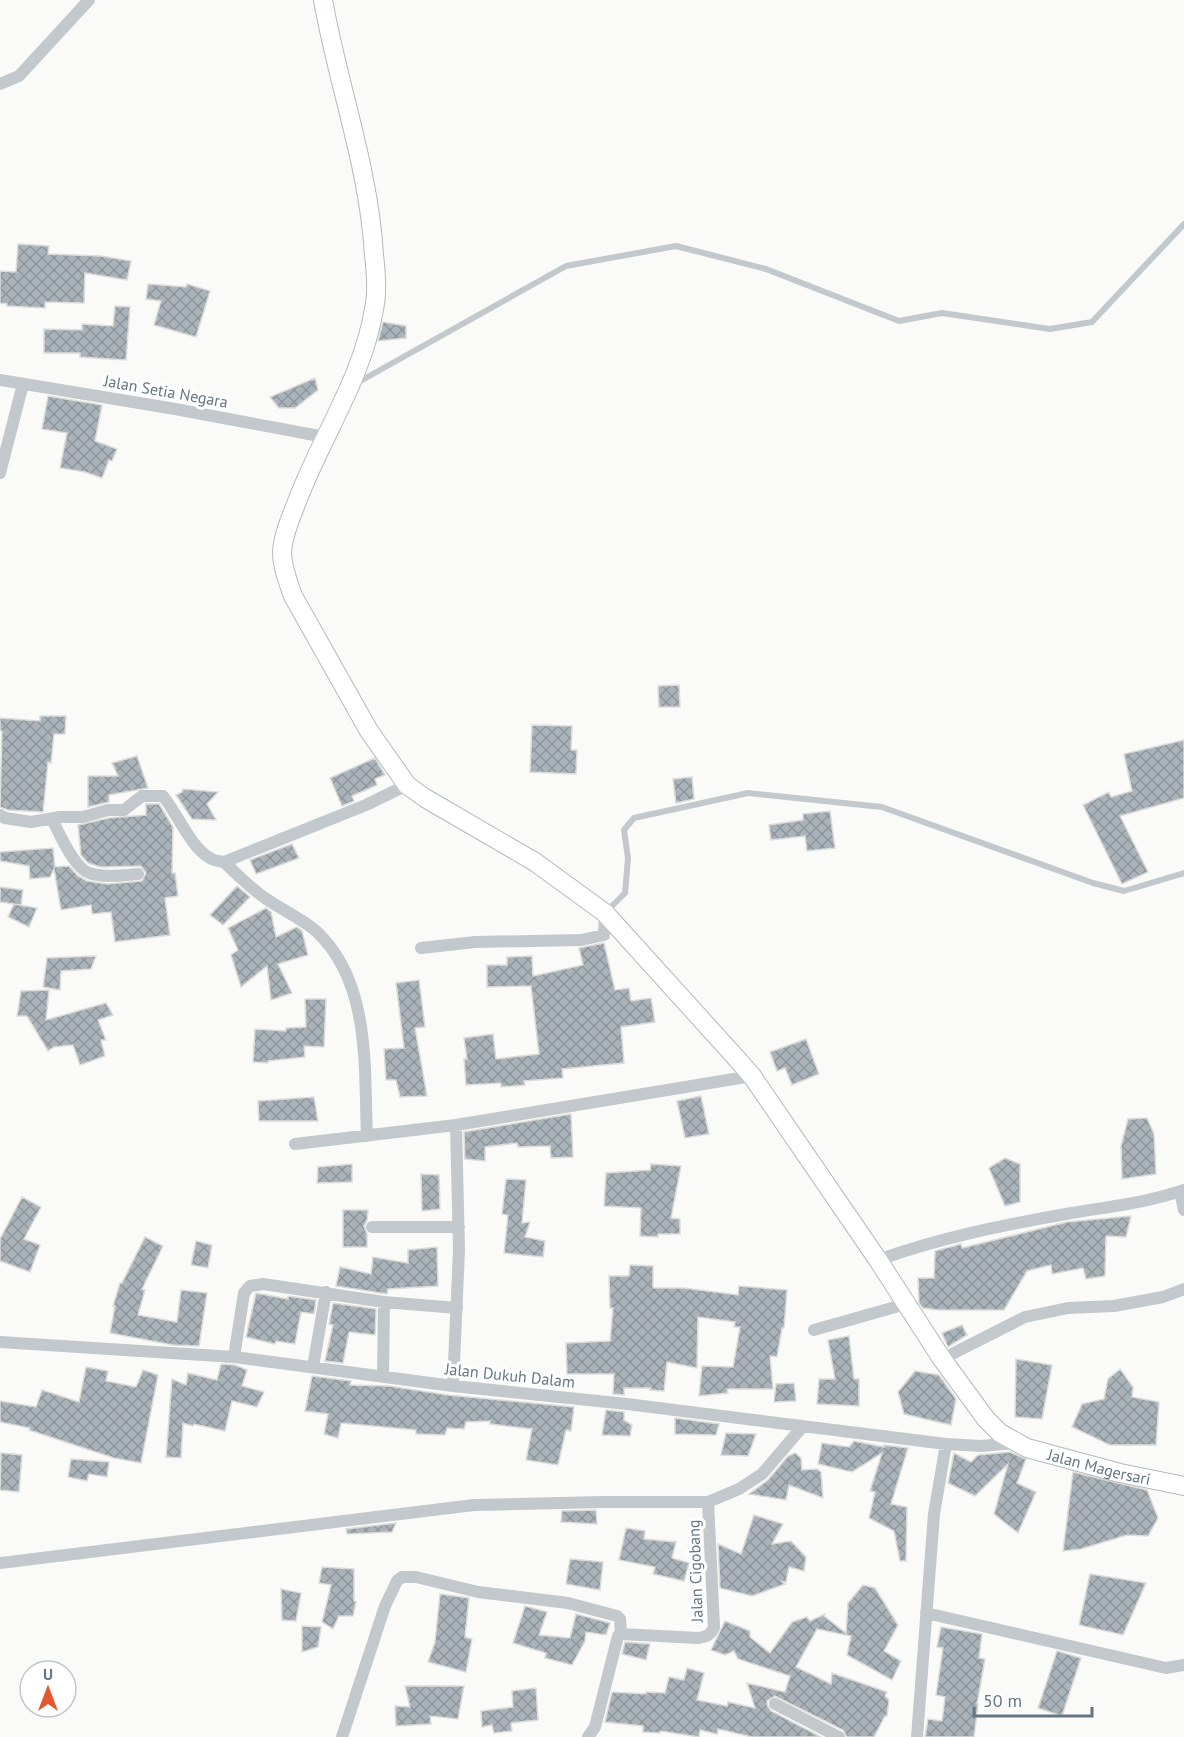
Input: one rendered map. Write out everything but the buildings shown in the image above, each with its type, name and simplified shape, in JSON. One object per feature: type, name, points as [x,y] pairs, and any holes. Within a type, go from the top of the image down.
[{"type":"street","points":[[0,84],[19,76],[89,0]]},
{"type":"street","points":[[323,0],[371,219],[374,245],[375,306],[366,344],[350,387],[325,437]]},
{"type":"street","name":"Jalan Setia Negara","points":[[0,380],[325,437]]},
{"type":"street","points":[[0,473],[23,384]]},
{"type":"street","name":"Jalan Magersari","points":[[325,437],[288,527],[282,551],[287,579],[302,612],[369,731],[407,784],[425,798],[535,861],[605,913],[753,1076],[942,1359],[994,1428],[1015,1443],[1027,1448],[1120,1473],[1184,1486]]},
{"type":"street","points":[[0,815],[5,818],[31,822],[93,816],[108,810],[124,810],[142,796],[163,796],[174,809],[193,841],[208,858],[224,861],[366,805],[407,784]]},
{"type":"street","points":[[52,819],[69,852],[84,871],[96,875],[138,874]]},
{"type":"street","points":[[224,861],[253,889],[316,931],[336,954],[350,982],[359,1014],[363,1041],[367,1136]]},
{"type":"street","points":[[421,948],[486,941],[581,940],[604,935],[605,913]]},
{"type":"street","points":[[295,1144],[456,1125],[753,1076]]},
{"type":"street","points":[[453,1386],[459,1227],[456,1125]]},
{"type":"street","points":[[878,1260],[922,1245],[1182,1191],[1184,1210]]},
{"type":"street","points":[[372,1227],[459,1227]]},
{"type":"street","points":[[234,1356],[244,1293],[250,1286],[263,1284],[384,1302],[457,1308]]},
{"type":"street","points":[[942,1359],[1025,1317],[1068,1308],[1114,1306],[1163,1297],[1184,1290]]},
{"type":"street","points":[[313,1367],[326,1292]]},
{"type":"street","points":[[383,1377],[384,1302]]},
{"type":"street","points":[[814,1330],[906,1305]]},
{"type":"street","name":"Jalan Dukuh Dalam","points":[[0,1342],[234,1356],[453,1386],[627,1404],[946,1444],[981,1446],[1015,1443]]},
{"type":"street","name":"Jalan Cigobang","points":[[621,1634],[698,1638],[712,1633],[714,1627],[713,1591],[708,1502],[739,1489],[762,1474],[803,1426]]},
{"type":"street","points":[[917,1737],[934,1514],[946,1444]]},
{"type":"street","points":[[0,1563],[474,1506],[602,1502],[708,1502]]},
{"type":"street","points":[[342,1737],[385,1606],[397,1581],[402,1577],[416,1577],[478,1592],[568,1603],[617,1616],[620,1619],[621,1634],[616,1638],[595,1727],[588,1737]]},
{"type":"street","points":[[926,1613],[1166,1668],[1184,1665]]},
{"type":"street","points":[[775,1704],[839,1737]]},
{"type":"lane","points":[[350,387],[566,266],[676,246],[766,269],[899,321],[942,313],[1050,329],[1092,322],[1184,224]]},
{"type":"lane","points":[[605,913],[625,892],[628,858],[624,830],[634,818],[748,793],[882,807],[1093,883],[1124,891],[1184,873]]}]
